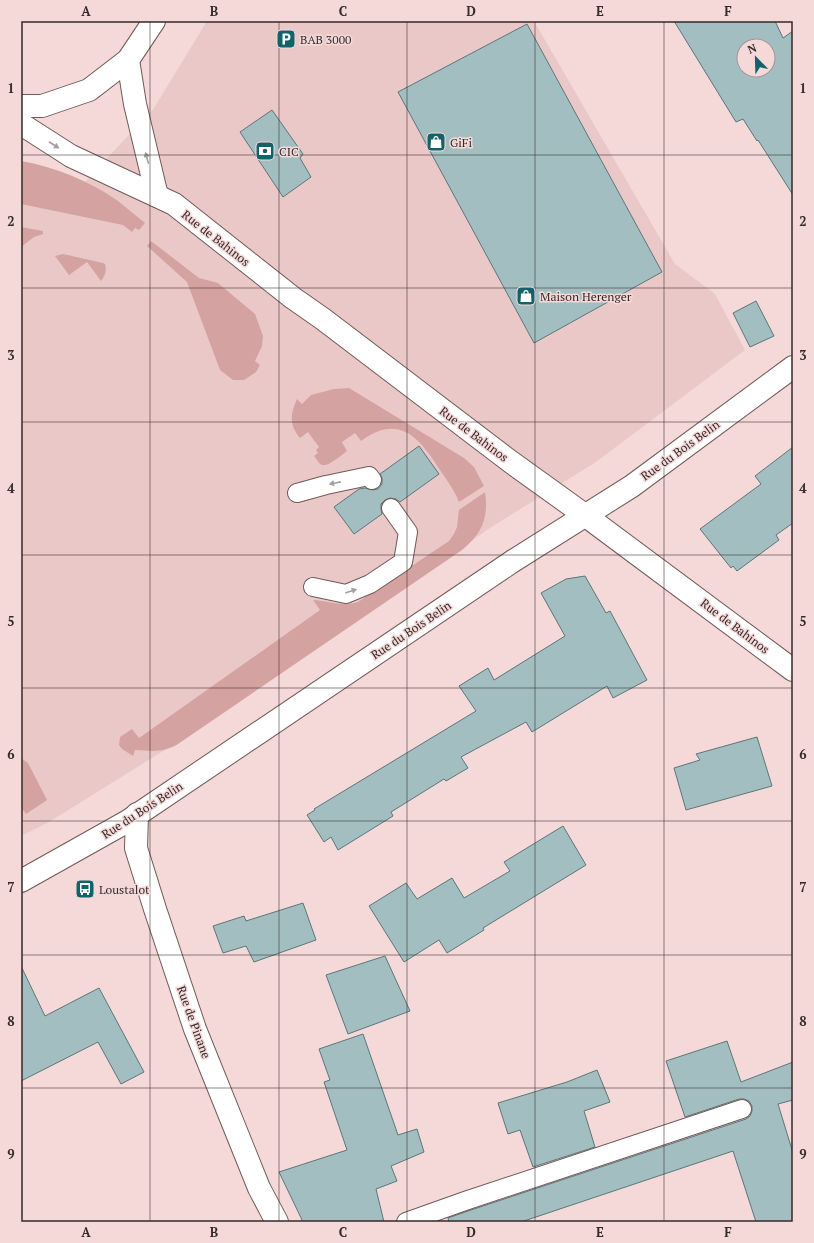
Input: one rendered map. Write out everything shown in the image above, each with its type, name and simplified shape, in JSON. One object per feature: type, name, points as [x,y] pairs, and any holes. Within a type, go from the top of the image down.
[{"type":"street","points":[[21,106],[42,106],[89,90],[128,60],[154,21]]},
{"type":"street","points":[[128,60],[135,104],[158,196]]},
{"type":"street","name":"Rue de Bahinos","points":[[21,124],[71,156],[174,204],[293,298],[323,319],[511,462],[793,670]]},
{"type":"street","name":"Rue du Bois Belin","points":[[21,881],[128,822],[137,814],[513,561],[632,486],[793,367]]},
{"type":"street","name":"Rue de Pinane","points":[[137,814],[136,848],[155,910],[195,1028],[259,1188],[277,1222]]},
{"type":"lane","points":[[297,493],[369,476],[372,480]]},
{"type":"lane","points":[[313,587],[346,594],[370,584],[403,562],[408,532],[391,508]]},
{"type":"lane","points":[[406,1222],[742,1109]]},
{"type":"shaded area","points":[[207,21],[534,21],[675,264],[715,294],[745,350],[596,462],[490,528],[189,735],[49,822],[21,836],[21,202],[69,199],[154,108]]},
{"type":"shaded area","points":[[21,161],[59,171],[96,187],[118,201],[145,223],[139,230],[135,228],[132,232],[123,225],[21,204]]},
{"type":"shaded area","points":[[21,227],[43,231],[43,234],[34,237],[21,247]]},
{"type":"shaded area","points":[[151,241],[199,278],[218,283],[255,314],[263,336],[262,346],[255,361],[260,365],[256,372],[244,380],[233,380],[220,370],[187,282],[147,246]]},
{"type":"shaded area","points":[[63,254],[105,264],[106,271],[104,277],[101,281],[87,262],[69,275],[55,256]]},
{"type":"shaded area","points":[[349,388],[464,458],[474,467],[484,486],[459,502],[450,484],[423,446],[406,432],[396,429],[386,429],[374,433],[361,441],[355,433],[342,442],[347,451],[328,464],[322,465],[314,456],[318,453],[316,450],[319,447],[308,432],[300,438],[292,424],[292,415],[297,399],[302,404],[311,395],[334,389]]},
{"type":"shaded area","points":[[485,492],[485,517],[475,538],[462,550],[173,747],[152,751],[135,750],[133,756],[122,749],[119,745],[120,737],[132,729],[139,738],[320,610],[313,600],[341,604],[358,602],[449,541],[457,527],[459,510]]},
{"type":"shaded area","points":[[21,758],[28,763],[47,800],[26,814],[21,807]]},
{"type":"building","points":[[674,21],[775,21],[783,38],[793,31],[793,195],[743,119],[736,122]]},
{"type":"building","points":[[527,24],[662,272],[534,343],[398,92]]},
{"type":"building","points":[[272,110],[303,154],[300,158],[311,177],[283,197],[240,132]]},
{"type":"building","points":[[756,301],[774,336],[750,347],[733,313]]},
{"type":"building","points":[[419,446],[439,474],[400,502],[396,499],[390,498],[385,500],[381,504],[382,514],[354,534],[334,507],[359,489],[378,489],[382,484],[380,474]]},
{"type":"building","points":[[793,447],[793,523],[776,535],[779,540],[737,571],[733,566],[731,568],[700,529],[761,484],[755,476]]},
{"type":"building","points":[[585,576],[606,613],[610,611],[647,680],[613,698],[607,686],[532,732],[526,722],[461,757],[468,768],[446,781],[444,779],[391,812],[393,816],[338,850],[331,837],[324,842],[307,815],[315,810],[314,809],[476,711],[459,686],[488,668],[494,680],[565,636],[541,593],[566,579]]},
{"type":"building","points":[[757,737],[772,786],[686,810],[674,768],[700,760],[696,754]]},
{"type":"building","points":[[563,826],[586,865],[483,928],[484,930],[447,953],[439,940],[404,962],[369,906],[406,883],[417,899],[452,878],[464,898],[510,871],[504,862]]},
{"type":"building","points":[[303,903],[316,940],[254,962],[246,946],[223,953],[213,926],[244,916],[246,921]]},
{"type":"building","points":[[385,956],[410,1011],[348,1034],[326,975]]},
{"type":"building","points":[[21,966],[45,1016],[99,988],[144,1072],[121,1084],[98,1042],[21,1081]]},
{"type":"building","points":[[363,1034],[398,1135],[417,1129],[424,1152],[391,1166],[397,1181],[376,1189],[384,1222],[303,1222],[279,1172],[347,1150],[324,1082],[330,1080],[319,1049]]},
{"type":"building","points":[[727,1041],[741,1082],[793,1062],[793,1100],[778,1104],[793,1153],[793,1222],[756,1222],[733,1151],[521,1222],[449,1222],[448,1218],[468,1211],[746,1119],[750,1116],[752,1106],[749,1101],[744,1099],[739,1099],[685,1117],[666,1061]]},
{"type":"building","points":[[597,1070],[610,1102],[584,1111],[595,1147],[533,1167],[520,1130],[508,1134],[498,1103],[567,1082]]},
{"type":"place","name":"BAB 3000","points":[[286,39]]},
{"type":"place","name":"GiFi","points":[[436,142]]},
{"type":"place","name":"CIC","points":[[265,151]]},
{"type":"place","name":"Maison Herenger","points":[[526,296]]},
{"type":"place","name":"Loustalot","points":[[85,889]]}]
